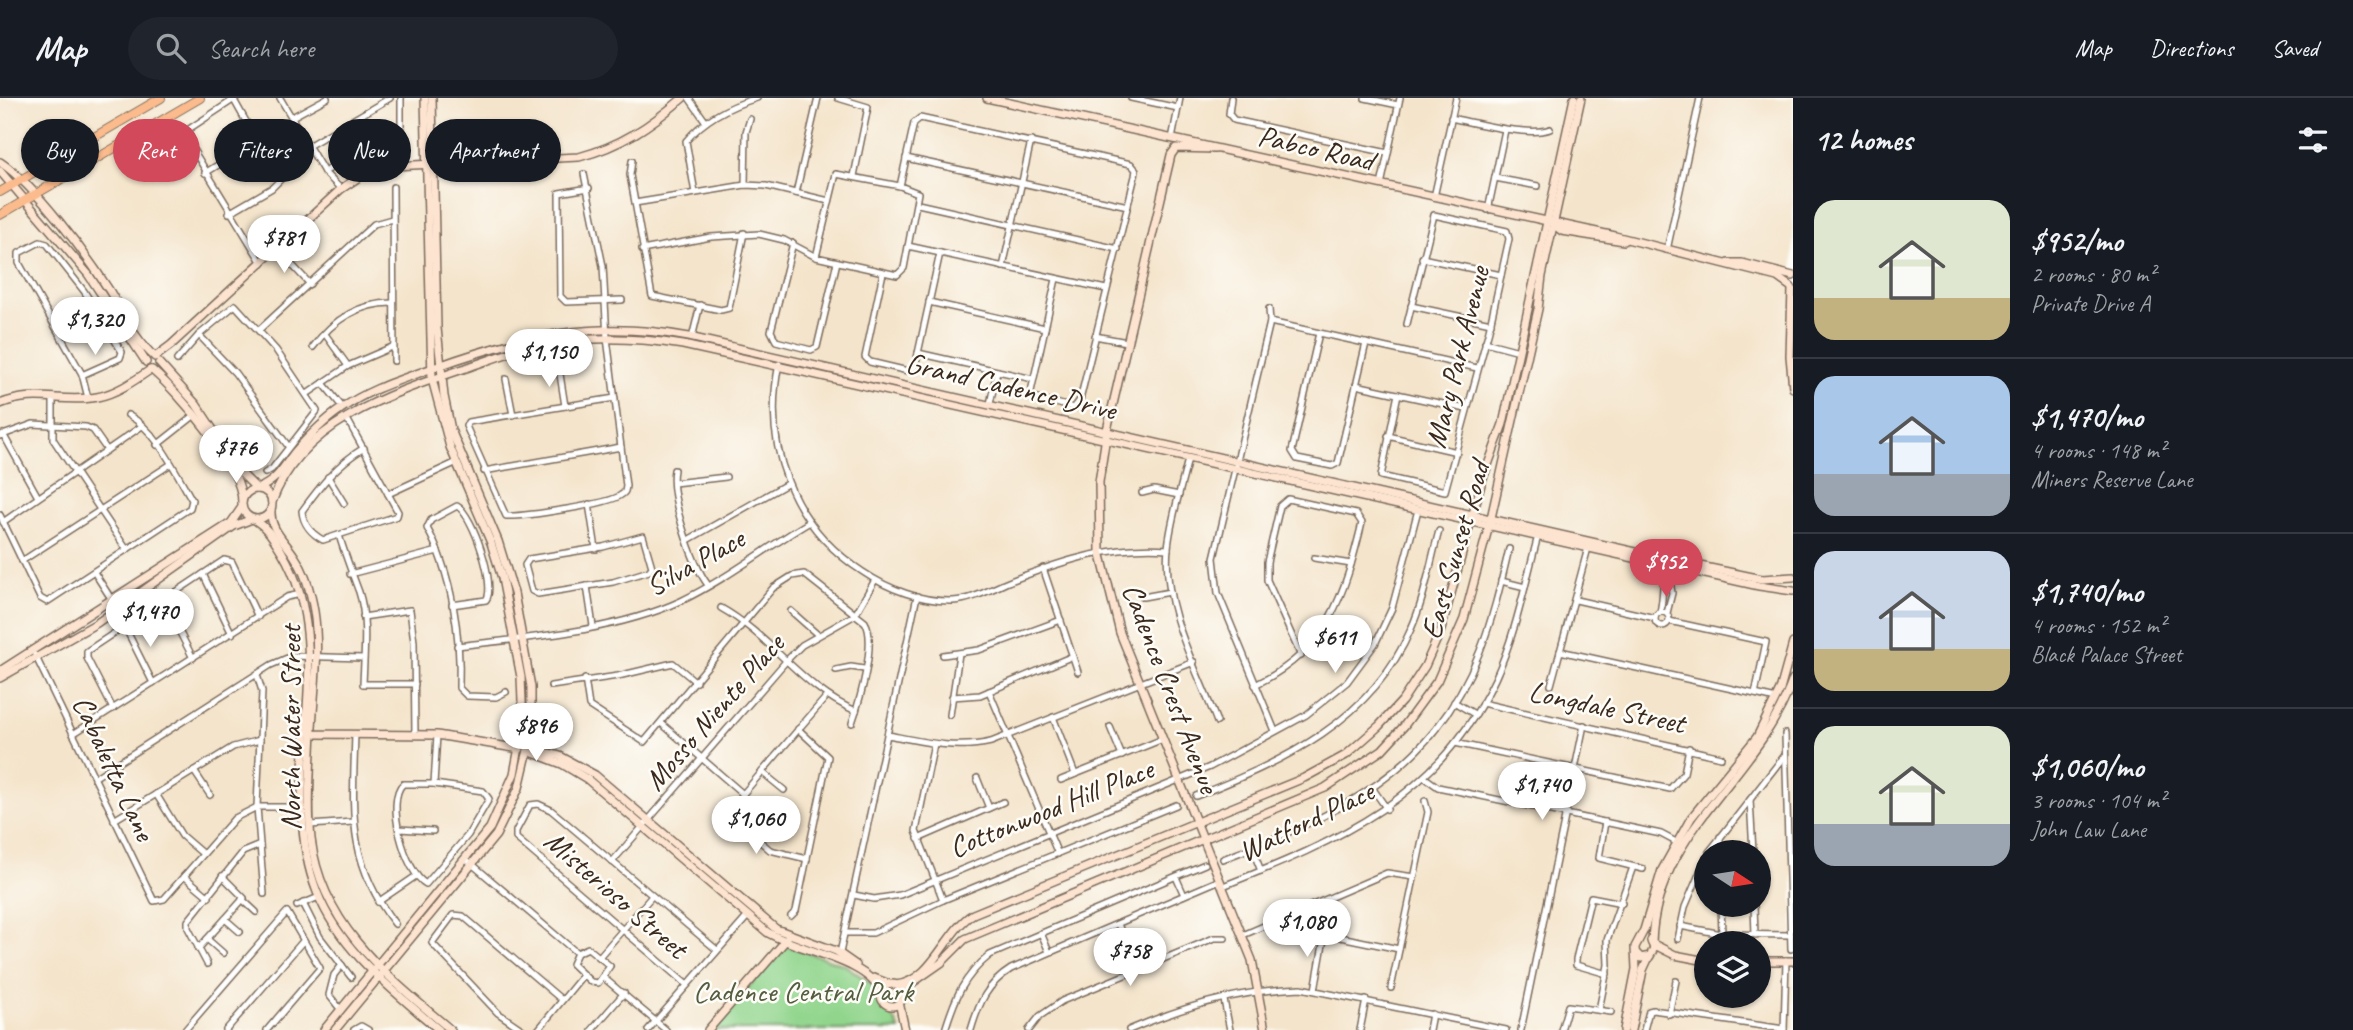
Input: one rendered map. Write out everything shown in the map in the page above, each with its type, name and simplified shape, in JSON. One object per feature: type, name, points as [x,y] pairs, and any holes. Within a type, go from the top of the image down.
[{"type":"main road","points":[[0,192],[161,98]]},
{"type":"main road","points":[[0,215],[200,98]]},
{"type":"main road","points":[[425,98],[427,119]]},
{"type":"main road","points":[[431,119],[432,98]]},
{"type":"main road","points":[[561,159],[579,158],[608,149],[633,137],[683,98]]},
{"type":"main road","name":"Pabco Road","points":[[987,98],[1725,263],[1777,277],[1792,284]]},
{"type":"main road","name":"East Sunset Road","points":[[901,999],[908,986],[941,963],[965,939],[1325,788],[1382,750],[1425,700],[1451,654],[1490,522],[1529,352],[1575,99]]},
{"type":"main road","name":"Cadence Crest Avenue","points":[[1215,149],[1174,149],[1105,440],[1099,482],[1100,551],[1110,599],[1140,682],[1243,936],[1260,993],[1265,1030]]},
{"type":"main road","name":"North Water Street","points":[[0,162],[17,182],[26,200],[88,274],[148,367],[198,413],[241,484],[242,504],[253,519],[274,535],[301,594],[308,626],[312,734],[310,825],[316,863],[329,900],[343,926],[375,969]]},
{"type":"main road","points":[[0,404],[30,395],[88,398],[108,393],[131,382],[341,189],[376,170],[425,165]]},
{"type":"main road","name":"North Water Street","points":[[0,171],[34,195],[97,272],[136,337],[158,360],[243,475],[257,489],[267,493],[272,502]]},
{"type":"main road","points":[[324,1030],[375,969],[496,835],[519,789],[529,750],[532,701],[518,639],[496,560],[455,463],[439,415],[432,379],[427,231],[429,182]]},
{"type":"main road","points":[[431,182],[441,376],[451,429],[504,558],[518,639],[523,720],[529,750]]},
{"type":"main road","name":"East Sunset Road","points":[[893,985],[906,982],[930,964],[954,929],[973,914],[1304,778],[1346,755],[1402,701],[1425,666],[1441,630],[1472,518],[1503,424],[1551,224]]},
{"type":"main road","points":[[427,231],[430,236],[431,269],[436,273]]},
{"type":"main road","points":[[1792,284],[1790,356],[1793,388]]},
{"type":"main road","points":[[1526,322],[1529,352]]},
{"type":"main road","name":"Grand Cadence Drive","points":[[257,489],[273,482],[309,436],[343,408],[392,381],[486,348],[528,337],[607,330],[667,333],[692,338],[779,362],[1105,440],[1418,510],[1472,518]]},
{"type":"main road","name":"Grand Cadence Drive","points":[[272,502],[281,483],[322,436],[346,417],[374,401],[524,349],[558,342],[642,338],[990,404],[1238,460],[1669,565],[1762,579],[1793,578]]},
{"type":"main road","points":[[1520,351],[1520,392]]},
{"type":"main road","points":[[148,367],[158,360]]},
{"type":"main road","points":[[0,678],[112,600],[231,523],[247,493],[257,489]]},
{"type":"main road","points":[[0,671],[73,636],[118,609],[234,526],[265,518],[271,511],[272,502]]},
{"type":"main road","name":"North Water Street","points":[[271,511],[273,525],[295,557],[305,578],[314,611],[316,638],[305,702],[302,807],[305,852],[319,897],[343,938],[439,1030]]},
{"type":"main road","name":"Grand Cadence Drive","points":[[1490,522],[1588,548],[1793,591]]},
{"type":"main road","points":[[1793,578],[1793,591]]},
{"type":"main road","points":[[301,594],[309,604],[316,638]]},
{"type":"main road","points":[[73,636],[80,627],[110,607],[112,600]]},
{"type":"main road","points":[[1624,1030],[1636,969],[1636,953],[1658,881],[1676,842],[1704,800],[1747,751],[1776,699],[1793,643]]},
{"type":"main road","points":[[1631,1030],[1643,970],[1653,943],[1657,904],[1681,847],[1702,813],[1763,742],[1793,678]]},
{"type":"main road","points":[[305,702],[312,734],[437,736],[520,748]]},
{"type":"main road","points":[[335,1030],[470,862],[502,805],[520,748],[523,720]]},
{"type":"main road","points":[[519,789],[523,754],[520,748]]},
{"type":"main road","points":[[529,750],[581,775],[646,824],[787,939],[840,953],[877,980],[893,985],[901,999],[903,1030]]},
{"type":"main road","points":[[646,824],[748,916],[787,939],[838,959],[875,984],[903,1030]]},
{"type":"main road","points":[[708,1030],[787,939]]},
{"type":"main road","points":[[1639,941],[1646,939],[1675,955]]},
{"type":"main road","points":[[1636,953],[1640,957],[1675,955],[1694,959]]},
{"type":"main road","points":[[1771,961],[1789,961]]},
{"type":"main road","name":"North Water Street","points":[[381,975],[451,1030]]},
{"type":"main road","points":[[881,994],[893,985]]},
{"type":"main road","points":[[889,1005],[901,999]]},
{"type":"street","points":[[280,98],[292,117],[327,98]]},
{"type":"street","points":[[314,142],[390,98]]},
{"type":"street","points":[[401,98],[401,119]]},
{"type":"street","points":[[689,98],[706,122]]},
{"type":"street","points":[[695,193],[685,146],[689,137],[724,110],[757,98]]},
{"type":"street","points":[[796,193],[818,98]]},
{"type":"street","points":[[838,98],[868,107],[854,176]]},
{"type":"street","points":[[1031,108],[1033,98]]},
{"type":"street","points":[[1131,98],[1178,108]]},
{"type":"street","points":[[1172,139],[1180,98]]},
{"type":"street","points":[[1231,98],[1230,118],[1388,153]]},
{"type":"street","points":[[1365,98],[1399,102],[1381,185]]},
{"type":"street","points":[[1434,197],[1455,98]]},
{"type":"street","points":[[1667,250],[1700,98]]},
{"type":"street","points":[[245,119],[235,99],[186,134],[187,142],[205,173],[262,263]]},
{"type":"street","points":[[900,186],[917,120],[924,118],[1134,166],[1135,176],[1118,249],[1077,407],[1030,396],[1056,279]]},
{"type":"street","points":[[1451,118],[1505,130],[1550,130]]},
{"type":"street","points":[[745,185],[746,132],[750,119]]},
{"type":"street","points":[[1488,210],[1505,130]]},
{"type":"street","points":[[1003,267],[1031,141]]},
{"type":"street","points":[[314,156],[324,172],[341,189]]},
{"type":"street","points":[[906,158],[1128,206]]},
{"type":"street","points":[[632,162],[630,175],[652,296],[721,310],[729,308],[744,233]]},
{"type":"street","points":[[205,173],[214,167]]},
{"type":"street","points":[[324,172],[328,170]]},
{"type":"street","points":[[584,174],[589,187],[607,301],[607,338],[615,398],[621,447],[625,491],[621,496],[589,504],[506,516],[484,471],[466,426],[468,422],[615,398]]},
{"type":"street","points":[[642,250],[744,233],[772,236],[793,243],[816,257],[883,273],[901,274],[918,204],[918,193],[900,186],[836,174],[816,257]]},
{"type":"street","points":[[1494,178],[1538,186]]},
{"type":"street","points":[[229,213],[278,182]]},
{"type":"street","points":[[635,203],[745,185],[829,201]]},
{"type":"street","points":[[393,187],[394,361]]},
{"type":"street","points":[[589,187],[559,193],[563,299],[622,300]]},
{"type":"street","points":[[918,204],[1118,249]]},
{"type":"street","name":"Mary Park Avenue","points":[[1388,436],[1381,476],[1445,491],[1491,323],[1508,233],[1504,229],[1434,215],[1422,258]]},
{"type":"street","points":[[259,330],[374,224],[392,219]]},
{"type":"street","points":[[82,375],[114,363],[122,356],[84,291],[43,242],[18,257],[82,375],[88,398]]},
{"type":"street","points":[[793,243],[771,331],[773,338],[815,349],[837,262]]},
{"type":"street","points":[[908,246],[1106,289]]},
{"type":"street","points":[[277,249],[310,285]]},
{"type":"street","points":[[883,273],[865,352],[867,360],[912,369],[940,253]]},
{"type":"street","points":[[1407,324],[1422,258],[1501,275]]},
{"type":"street","points":[[929,302],[1045,328]]},
{"type":"street","points":[[313,347],[325,334],[362,306],[392,303]]},
{"type":"street","points":[[692,338],[700,305]]},
{"type":"street","points":[[177,360],[199,335],[230,307],[237,306],[259,330],[317,411],[315,418],[288,446],[272,469],[265,473]]},
{"type":"street","points":[[1411,306],[1491,323]]},
{"type":"street","points":[[1269,309],[1270,322],[1214,558],[1214,575],[1218,593],[1275,732]]},
{"type":"street","points":[[1270,322],[1477,368]]},
{"type":"street","points":[[1319,333],[1294,457],[1336,466],[1366,343]]},
{"type":"street","points":[[325,334],[348,366]]},
{"type":"street","points":[[199,335],[235,373],[288,446]]},
{"type":"street","points":[[1095,336],[1127,342]]},
{"type":"street","points":[[1485,342],[1520,351]]},
{"type":"street","points":[[307,394],[348,366],[392,347]]},
{"type":"street","points":[[918,353],[1033,379]]},
{"type":"street","points":[[779,362],[774,415],[777,450],[787,484],[808,523],[846,561],[875,580],[917,596],[941,600],[964,599],[1043,568],[1100,551],[1168,549]]},
{"type":"street","points":[[559,368],[565,406]]},
{"type":"street","points":[[990,404],[997,371]]},
{"type":"street","points":[[506,379],[513,415]]},
{"type":"street","points":[[323,383],[343,408]]},
{"type":"street","points":[[1356,385],[1466,410]]},
{"type":"street","points":[[1398,394],[1388,436],[1457,452]]},
{"type":"street","points":[[53,396],[53,439],[127,550]]},
{"type":"street","points":[[157,444],[198,413]]},
{"type":"street","points":[[0,515],[44,602],[51,601],[192,505],[171,464],[157,444],[142,426],[128,415]]},
{"type":"street","points":[[346,417],[364,448],[388,494],[397,516],[323,540],[303,521],[302,511],[328,477],[347,458],[364,448]]},
{"type":"street","points":[[38,498],[2,435],[26,425],[90,428],[107,450]]},
{"type":"street","points":[[3,522],[142,426]]},
{"type":"street","points":[[484,471],[621,447]]},
{"type":"street","points":[[1188,459],[1168,549],[1170,593],[1217,722]]},
{"type":"street","points":[[388,494],[455,463]]},
{"type":"street","points":[[22,561],[171,464]]},
{"type":"street","points":[[674,470],[674,483],[695,565],[708,585]]},
{"type":"street","points":[[328,477],[344,503]]},
{"type":"street","points":[[674,483],[726,477]]},
{"type":"street","points":[[688,540],[787,484]]},
{"type":"street","points":[[1142,494],[1154,490],[1179,495]]},
{"type":"street","points":[[1255,685],[1301,656],[1335,611],[1351,564],[1362,519],[1356,514],[1290,499],[1283,501],[1267,576],[1301,656]]},
{"type":"street","points":[[589,504],[596,549]]},
{"type":"street","points":[[452,605],[488,598],[490,590],[482,557],[461,508],[453,508],[427,524],[438,551],[452,605],[461,692],[467,696],[496,696],[506,692]]},
{"type":"street","name":"Cottonwood Hill Place","points":[[855,895],[887,898],[935,880],[1227,760],[1247,745],[1306,715],[1336,691],[1375,644],[1392,608],[1418,510]]},
{"type":"street","name":"Silva Place","points":[[457,646],[593,626],[659,610],[708,585],[808,523]]},
{"type":"street","points":[[1196,796],[1258,771],[1306,746],[1337,725],[1368,696],[1393,664],[1412,628],[1439,531]]},
{"type":"street","points":[[340,535],[350,574],[359,593],[363,617],[363,684],[415,684]]},
{"type":"street","points":[[643,536],[651,570],[625,579],[535,593],[526,561],[596,549],[643,536]]},
{"type":"street","name":"Watford Place","points":[[971,1030],[978,1004],[986,989],[1000,975],[1184,895],[1261,871],[1338,838],[1387,809],[1424,777],[1476,715],[1505,655],[1538,536]]},
{"type":"street","points":[[1551,685],[1588,548]]},
{"type":"street","points":[[1223,859],[1319,820],[1373,789],[1425,741],[1454,702],[1479,653],[1509,549]]},
{"type":"street","points":[[350,574],[438,551]]},
{"type":"street","points":[[1314,558],[1351,564]]},
{"type":"street","points":[[113,709],[86,651],[203,574],[229,560],[241,576],[258,617]]},
{"type":"street","points":[[1669,565],[1663,577],[1664,612],[1670,621]]},
{"type":"street","points":[[1043,568],[1078,672]]},
{"type":"street","points":[[94,572],[112,600]]},
{"type":"street","points":[[203,574],[232,634]]},
{"type":"street","points":[[585,680],[589,706],[644,742],[773,588],[804,575],[865,622],[871,636],[852,723]]},
{"type":"street","points":[[855,615],[875,580]]},
{"type":"street","points":[[1501,581],[1525,587]]},
{"type":"street","points":[[587,586],[593,626]]},
{"type":"street","points":[[1143,597],[1170,593]]},
{"type":"street","points":[[73,734],[288,597],[301,594]]},
{"type":"street","points":[[840,953],[855,895],[917,596]]},
{"type":"street","points":[[163,600],[193,658]]},
{"type":"street","points":[[1576,600],[1655,618],[1661,626],[1670,621],[1766,642],[1755,694]]},
{"type":"street","points":[[721,608],[744,624],[827,696],[856,711]]},
{"type":"street","points":[[363,617],[410,610],[415,735]]},
{"type":"street","points":[[791,611],[818,635]]},
{"type":"street","points":[[1655,618],[1664,612]]},
{"type":"street","name":"Mosso Niente Place","points":[[612,862],[787,660],[818,635],[855,615]]},
{"type":"street","points":[[943,655],[958,654],[998,643],[1061,620]]},
{"type":"street","points":[[124,625],[153,684]]},
{"type":"street","points":[[1560,651],[1776,699]]},
{"type":"street","name":"Cabaletta Lane","points":[[34,654],[151,898],[156,902],[163,900],[184,876]]},
{"type":"street","points":[[950,715],[958,654]]},
{"type":"street","points":[[94,778],[257,675],[292,656],[363,658]]},
{"type":"street","points":[[952,697],[964,698],[989,691],[1073,656]]},
{"type":"street","points":[[888,735],[968,747],[1009,737],[1194,662]]},
{"type":"street","points":[[551,686],[673,663],[696,682]]},
{"type":"street","points":[[836,670],[851,667],[864,669]]},
{"type":"street","points":[[257,675],[262,691],[257,807],[266,884],[264,894]]},
{"type":"street","points":[[989,691],[1058,854]]},
{"type":"street","points":[[807,859],[770,850],[730,815],[743,794],[827,696]]},
{"type":"street","points":[[1454,702],[1476,715]]},
{"type":"street","name":"Longdale Street","points":[[1482,703],[1721,757]]},
{"type":"street","points":[[1053,718],[1075,774]]},
{"type":"street","points":[[661,723],[743,794]]},
{"type":"street","points":[[1521,1030],[1584,725]]},
{"type":"street","points":[[1110,727],[1122,756]]},
{"type":"street","points":[[791,916],[796,911],[828,757],[798,729]]},
{"type":"street","points":[[355,734],[353,822],[362,869],[378,902],[395,924]]},
{"type":"street","points":[[1785,734],[1791,949]]},
{"type":"street","points":[[434,784],[437,736]]},
{"type":"street","points":[[1061,780],[1163,739]]},
{"type":"street","points":[[114,820],[238,744],[260,740]]},
{"type":"street","points":[[1455,743],[1670,789],[1684,773],[1689,748]]},
{"type":"street","points":[[934,744],[917,824],[918,839],[943,900]]},
{"type":"street","points":[[1718,840],[1786,754]]},
{"type":"street","points":[[194,771],[210,795]]},
{"type":"street","points":[[762,772],[784,790]]},
{"type":"street","points":[[1424,777],[1438,787],[1661,834],[1676,842]]},
{"type":"street","points":[[977,778],[989,808]]},
{"type":"street","points":[[434,784],[483,791],[489,795],[488,803],[470,832],[428,884],[416,876],[404,853],[399,829],[401,785],[434,784]]},
{"type":"street","points":[[1373,789],[1387,809]]},
{"type":"street","points":[[156,794],[183,836],[203,855]]},
{"type":"street","points":[[1751,800],[1753,840]]},
{"type":"street","points":[[1391,988],[1428,812],[1425,801]]},
{"type":"street","points":[[918,839],[1003,802]]},
{"type":"street","name":"Misterioso Street","points":[[612,862],[551,810],[538,804],[530,805],[516,831],[516,838],[687,985]]},
{"type":"street","points":[[846,933],[873,933],[943,900],[1176,805]]},
{"type":"street","points":[[209,897],[184,876],[235,818],[257,807],[302,807]]},
{"type":"street","points":[[310,825],[353,822]]},
{"type":"street","points":[[1605,822],[1599,858],[1643,869]]},
{"type":"street","points":[[399,829],[433,831]]},
{"type":"street","points":[[207,964],[187,923],[246,849],[260,845]]},
{"type":"street","points":[[1252,848],[1261,871]]},
{"type":"street","points":[[470,862],[577,953]]},
{"type":"street","points":[[612,862],[717,950]]},
{"type":"street","points":[[947,1030],[954,999],[975,967],[996,951],[1205,864]]},
{"type":"street","points":[[1599,1010],[1606,974],[1607,940],[1633,867]]},
{"type":"street","points":[[1243,936],[1387,873],[1414,877]]},
{"type":"street","points":[[198,949],[242,900],[243,894],[222,876]]},
{"type":"street","points":[[378,902],[416,876]]},
{"type":"street","points":[[1176,877],[1184,895]]},
{"type":"street","points":[[1678,939],[1694,883]]},
{"type":"street","points":[[599,957],[652,896]]},
{"type":"street","points":[[319,897],[300,904],[320,937],[351,977]]},
{"type":"street","points":[[1606,974],[1576,965],[1591,897],[1622,903]]},
{"type":"street","points":[[242,900],[256,912]]},
{"type":"street","points":[[185,1030],[287,912],[320,968],[267,1030]]},
{"type":"street","points":[[518,1029],[477,992],[432,943],[434,937],[457,913],[562,1000]]},
{"type":"street","points":[[648,1030],[748,916]]},
{"type":"street","points":[[225,919],[240,932]]},
{"type":"street","points":[[1276,922],[1281,930],[1287,932],[1325,933],[1399,948]]},
{"type":"street","points":[[1118,924],[1137,971]]},
{"type":"street","points":[[1680,926],[1706,931]]},
{"type":"street","points":[[1041,933],[1049,952]]},
{"type":"street","points":[[1315,990],[1325,933]]},
{"type":"street","points":[[1771,935],[1791,935]]},
{"type":"street","points":[[1029,1030],[1051,1006],[1214,938],[1225,938]]},
{"type":"street","points":[[207,939],[223,953]]},
{"type":"street","points":[[226,1030],[303,941]]},
{"type":"street","points":[[586,947],[599,957],[610,966],[604,978],[593,984],[572,964],[577,953],[586,947]]},
{"type":"street","points":[[1644,1030],[1649,1012],[1784,1030],[1789,961]]},
{"type":"street","points":[[341,1010],[332,1003],[329,995],[334,975],[342,965]]},
{"type":"street","points":[[538,1030],[583,975]]},
{"type":"street","points":[[604,978],[666,1030]]},
{"type":"street","points":[[1669,1014],[1676,981]]},
{"type":"street","points":[[1129,1030],[1178,1010],[1282,989],[1315,990],[1506,1030]]},
{"type":"street","points":[[592,1030],[624,993]]},
{"type":"street","points":[[1224,1000],[1230,1030]]},
{"type":"street","points":[[1360,1030],[1366,1000]]},
{"type":"street","points":[[1561,1030],[1568,1006],[1611,1012]]},
{"type":"street","points":[[1429,1030],[1432,1014]]},
{"type":"street","points":[[355,1030],[361,1026],[368,1030]]},
{"type":"green space","name":"Cadence Central Park","points":[[785,945],[845,965],[877,988],[900,1030],[712,1030]]}]
